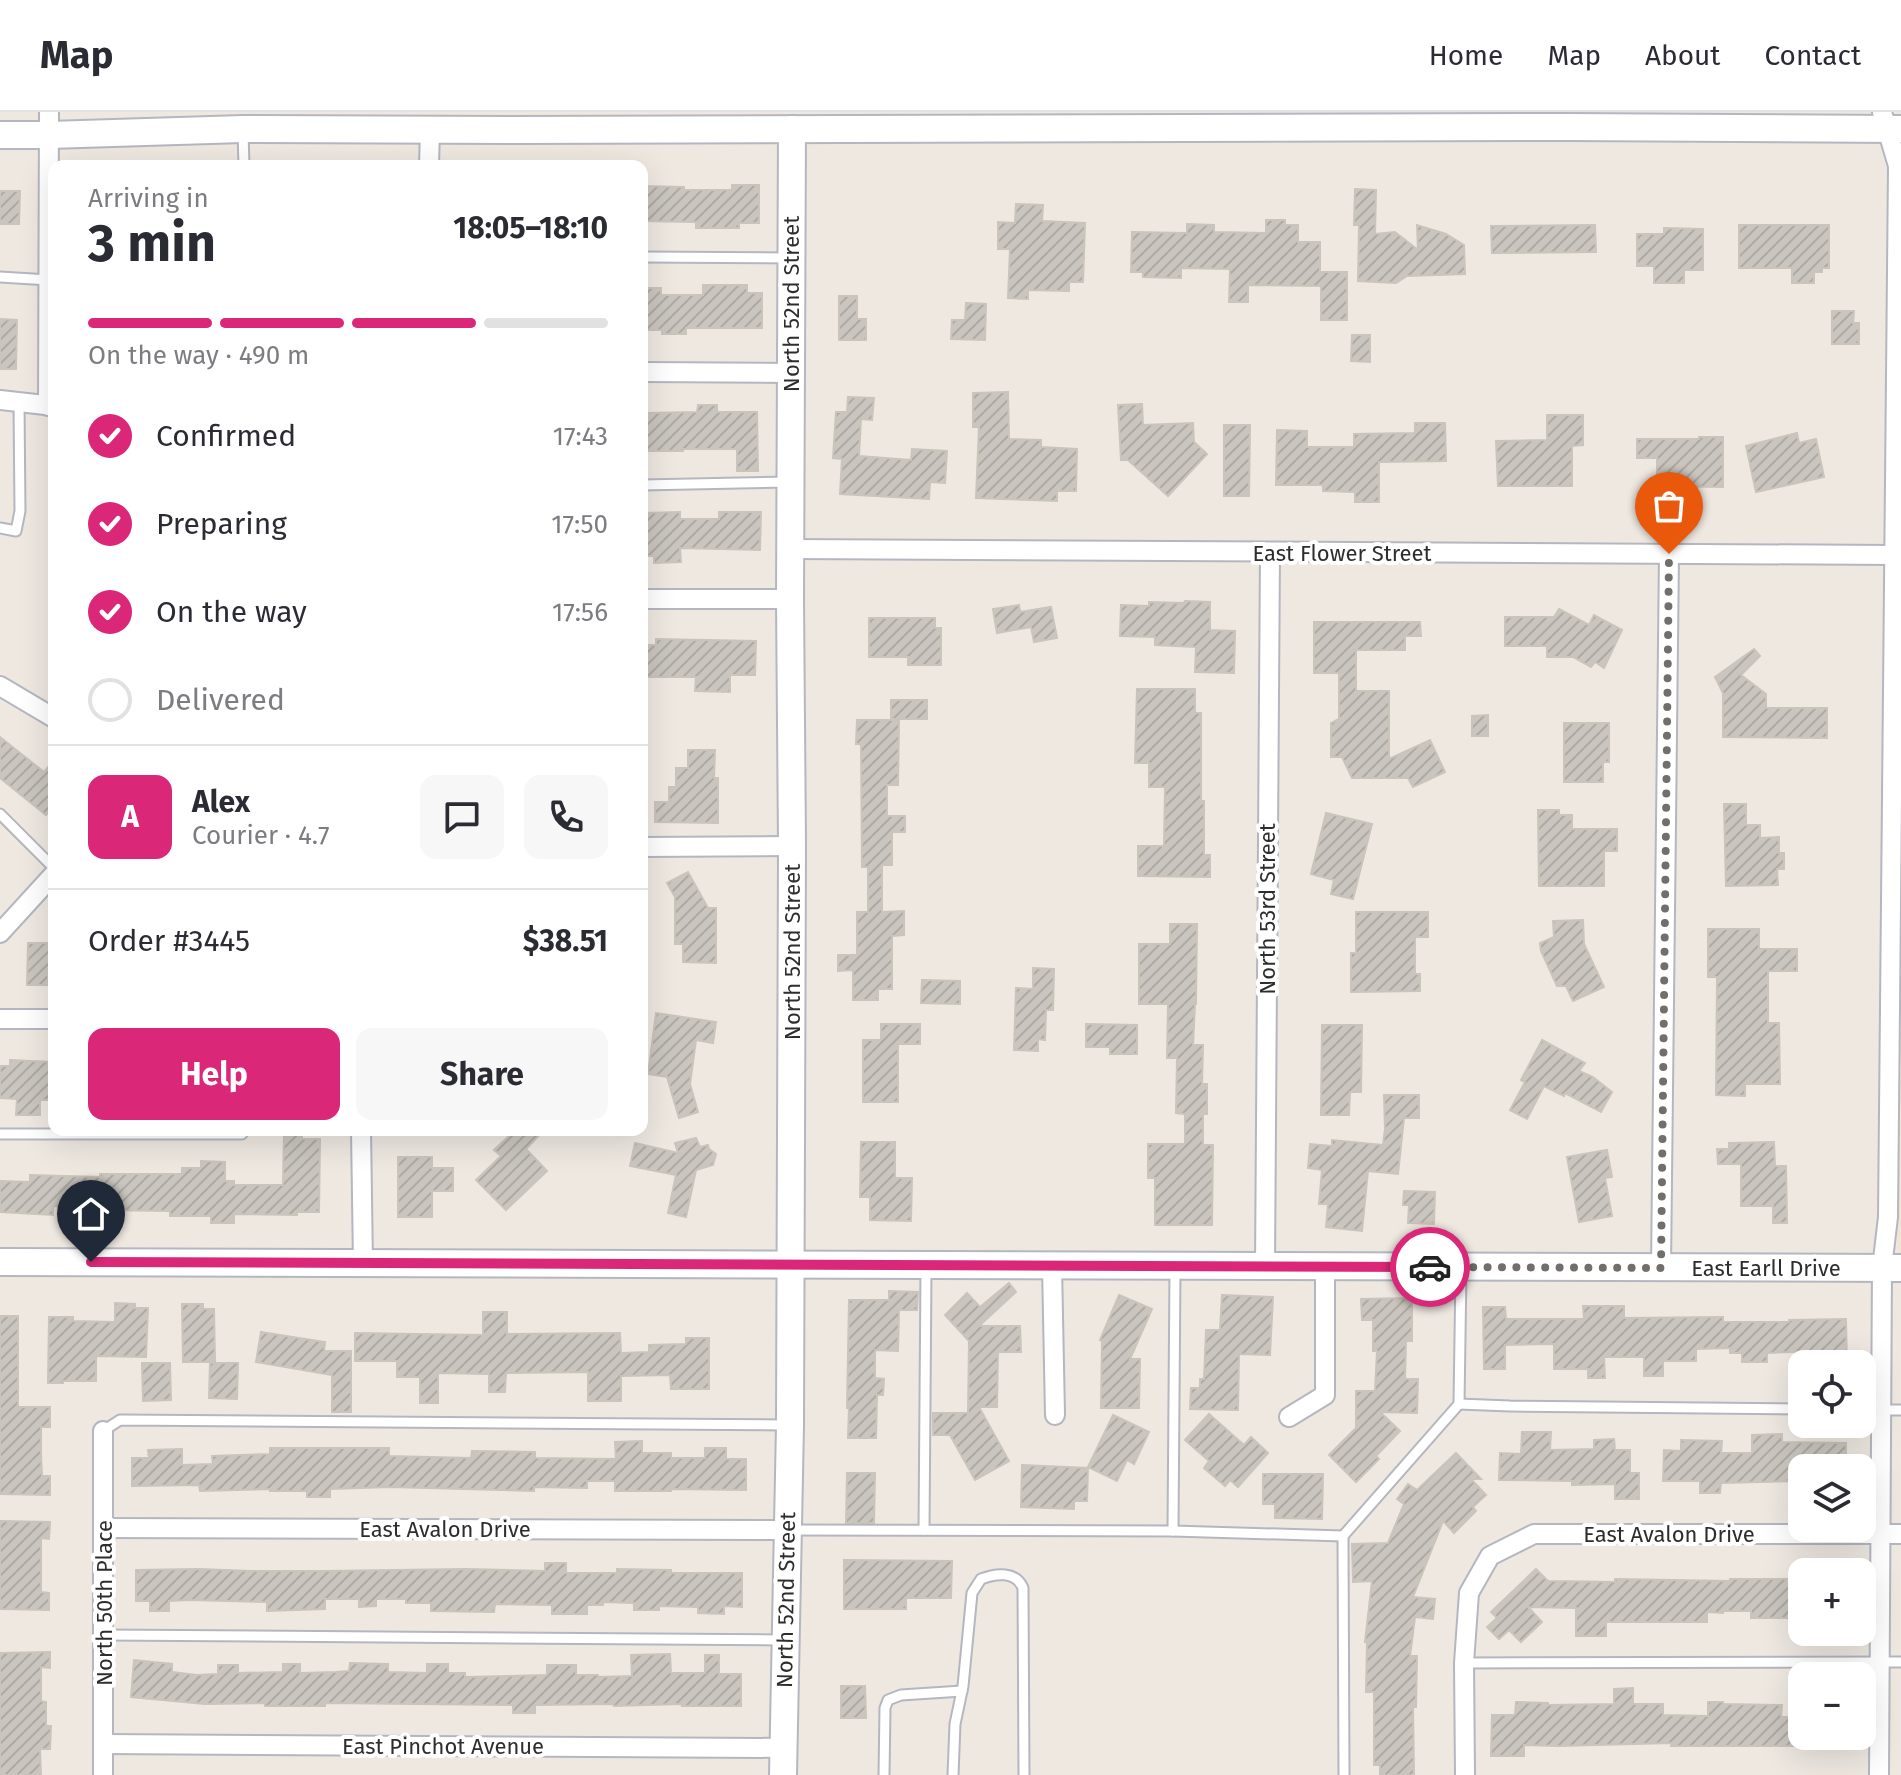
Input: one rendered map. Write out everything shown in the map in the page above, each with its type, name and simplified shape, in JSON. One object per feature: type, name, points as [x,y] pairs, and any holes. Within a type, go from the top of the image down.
[{"type":"street","points":[[0,135],[49,124],[243,129],[418,127],[513,121],[792,129],[1007,120],[1567,127],[1890,123],[1898,166],[1898,457],[1894,555],[1898,588],[1888,1217],[1891,1268],[1881,1410],[1879,1775]]},
{"type":"street","points":[[49,124],[49,160]]},
{"type":"street","points":[[418,127],[427,160]]},
{"type":"street","name":"North 52nd Street","points":[[783,1775],[790,1425],[792,129]]},
{"type":"street","points":[[648,372],[791,373]]},
{"type":"street","points":[[0,400],[48,406]]},
{"type":"street","name":"East Flower Street","points":[[790,549],[1894,555]]},
{"type":"street","name":"North 53rd Street","points":[[1265,1266],[1270,552]]},
{"type":"street","points":[[1661,1268],[1669,554]]},
{"type":"street","points":[[648,599],[790,599]]},
{"type":"street","points":[[0,686],[48,714]]},
{"type":"street","points":[[648,847],[792,846]]},
{"type":"street","points":[[0,933],[48,881]]},
{"type":"street","points":[[0,1019],[48,1019]]},
{"type":"street","points":[[361,1136],[363,1264]]},
{"type":"street","name":"East Earll Drive","points":[[0,1262],[1891,1268]]},
{"type":"street","points":[[1052,1266],[1055,1415]]},
{"type":"street","points":[[1289,1417],[1325,1395],[1325,1266]]},
{"type":"street","name":"North 50th Place","points":[[103,1431],[103,1775]]},
{"type":"street","name":"East Avalon Drive","points":[[104,1528],[787,1530]]},
{"type":"street","name":"East Avalon Drive","points":[[1464,1663],[1469,1593],[1490,1556],[1534,1534],[1901,1534]]},
{"type":"street","points":[[1464,1663],[1465,1775]]},
{"type":"street","name":"East Pinchot Avenue","points":[[103,1744],[784,1748]]},
{"type":"lane","points":[[243,129],[244,160]]},
{"type":"lane","points":[[648,257],[791,258]]},
{"type":"lane","points":[[0,277],[48,280]]},
{"type":"lane","points":[[0,528],[16,531],[20,511],[19,402]]},
{"type":"lane","points":[[648,485],[790,482]]},
{"type":"lane","points":[[0,814],[48,862]]},
{"type":"lane","points":[[0,1134],[48,1134]]},
{"type":"lane","points":[[924,1530],[926,1266]]},
{"type":"lane","points":[[1173,1531],[1175,1266]]},
{"type":"lane","points":[[1344,1775],[1343,1536],[1459,1404],[1461,1267]]},
{"type":"lane","points":[[1459,1404],[1788,1409]]},
{"type":"lane","points":[[1876,1410],[1901,1410]]},
{"type":"lane","points":[[103,1431],[120,1420],[790,1425]]},
{"type":"lane","points":[[787,1530],[1173,1531],[1343,1536]]},
{"type":"lane","points":[[953,1775],[955,1724],[962,1691],[972,1593],[981,1579],[1001,1575],[1013,1576],[1023,1588],[1024,1775]]},
{"type":"lane","points":[[104,1635],[786,1640]]},
{"type":"lane","points":[[1464,1663],[1901,1662]]},
{"type":"lane","points":[[884,1775],[885,1708],[888,1700],[901,1695],[962,1691]]},
{"type":"shaded area","points":[[1901,971],[1901,1258],[1898,1251]]},
{"type":"building","points":[[732,185],[759,185],[759,223],[739,223],[739,228],[696,228],[696,222],[648,221],[648,186],[732,190]]},
{"type":"building","points":[[1355,189],[1376,190],[1375,234],[1395,232],[1418,250],[1417,225],[1446,234],[1464,245],[1465,274],[1407,276],[1396,283],[1358,281],[1359,225],[1354,225]]},
{"type":"building","points":[[0,191],[20,191],[19,224],[0,224]]},
{"type":"building","points":[[1016,204],[1043,205],[1042,221],[1085,223],[1083,282],[1069,282],[1069,291],[1028,290],[1028,299],[1008,298],[1010,249],[998,249],[998,222],[1015,223]]},
{"type":"building","points":[[1266,220],[1285,220],[1285,225],[1298,225],[1298,242],[1320,242],[1320,272],[1347,272],[1347,320],[1321,320],[1321,286],[1248,285],[1248,302],[1229,302],[1230,269],[1181,268],[1181,278],[1143,277],[1143,272],[1131,272],[1132,232],[1187,233],[1187,224],[1214,225],[1214,232],[1266,233]]},
{"type":"building","points":[[1595,225],[1596,252],[1492,253],[1491,226]]},
{"type":"building","points":[[1739,225],[1829,225],[1829,268],[1814,272],[1814,283],[1792,283],[1792,268],[1739,268]]},
{"type":"building","points":[[1664,228],[1703,229],[1703,270],[1684,270],[1684,283],[1654,283],[1654,266],[1637,266],[1637,234],[1664,234]]},
{"type":"building","points":[[703,285],[747,285],[747,293],[762,293],[762,328],[686,328],[686,334],[662,334],[662,330],[648,330],[648,288],[661,288],[661,295],[703,295]]},
{"type":"building","points":[[839,296],[857,296],[857,319],[866,319],[866,340],[839,340]]},
{"type":"building","points":[[966,303],[986,304],[985,340],[951,339],[952,320],[965,320]]},
{"type":"building","points":[[1832,311],[1854,311],[1853,323],[1859,323],[1859,344],[1832,344]]},
{"type":"building","points":[[0,319],[17,320],[16,369],[0,369]]},
{"type":"building","points":[[1352,335],[1370,335],[1370,362],[1351,361]]},
{"type":"building","points":[[1008,392],[1009,439],[1041,440],[1041,447],[1077,449],[1076,491],[1057,491],[1057,501],[976,498],[979,427],[973,427],[973,393]]},
{"type":"building","points":[[848,397],[874,398],[872,420],[861,419],[859,456],[911,460],[912,449],[947,451],[945,483],[930,482],[929,499],[840,494],[842,459],[833,458],[836,412],[847,412]]},
{"type":"building","points":[[1142,404],[1143,425],[1193,423],[1194,442],[1207,454],[1168,496],[1128,460],[1121,460],[1118,405]]},
{"type":"building","points":[[698,405],[717,405],[717,412],[757,412],[758,471],[737,471],[737,449],[648,451],[648,413],[697,412]]},
{"type":"building","points":[[1547,415],[1583,415],[1583,445],[1572,446],[1572,486],[1498,486],[1496,441],[1547,440]]},
{"type":"building","points":[[1415,423],[1445,423],[1446,461],[1379,462],[1379,502],[1355,502],[1355,492],[1323,491],[1323,485],[1276,485],[1277,430],[1307,431],[1307,447],[1354,447],[1354,434],[1415,433]]},
{"type":"building","points":[[1224,425],[1250,425],[1249,496],[1224,496]]},
{"type":"building","points":[[1797,433],[1799,443],[1816,439],[1824,477],[1756,492],[1746,446]]},
{"type":"building","points":[[1723,437],[1723,487],[1657,486],[1657,458],[1637,458],[1637,439]]},
{"type":"building","points":[[680,512],[680,519],[719,519],[719,512],[761,512],[760,550],[680,548],[681,562],[654,563],[654,556],[648,556],[648,513]]},
{"type":"building","points":[[1149,602],[1210,602],[1210,630],[1235,631],[1234,673],[1195,672],[1196,647],[1155,645],[1155,637],[1120,636],[1121,605],[1149,606]]},
{"type":"building","points":[[1019,605],[1020,612],[1051,607],[1057,638],[1034,642],[1031,627],[997,633],[993,609]]},
{"type":"building","points":[[1559,609],[1589,625],[1594,615],[1622,630],[1604,668],[1595,662],[1591,667],[1573,657],[1547,657],[1547,646],[1505,646],[1505,617],[1554,617]]},
{"type":"building","points":[[869,618],[935,618],[935,628],[941,628],[941,665],[908,665],[908,657],[869,657]]},
{"type":"building","points":[[1314,622],[1420,622],[1421,636],[1405,636],[1405,650],[1356,650],[1356,691],[1389,691],[1389,759],[1430,740],[1445,772],[1413,787],[1408,778],[1352,778],[1342,757],[1331,757],[1331,723],[1339,719],[1339,673],[1314,673]]},
{"type":"building","points":[[656,639],[756,641],[755,675],[730,675],[730,692],[695,691],[696,677],[648,677],[648,645],[656,645]]},
{"type":"building","points":[[1754,649],[1760,656],[1741,675],[1766,694],[1766,708],[1827,708],[1827,738],[1723,737],[1723,693],[1715,677]]},
{"type":"building","points":[[1137,689],[1195,689],[1195,713],[1201,713],[1204,855],[1210,855],[1210,877],[1138,876],[1138,846],[1164,846],[1165,787],[1149,787],[1149,763],[1135,763]]},
{"type":"building","points":[[891,700],[927,700],[927,719],[891,719]]},
{"type":"building","points":[[1488,715],[1488,736],[1472,736],[1472,716]]},
{"type":"building","points":[[857,720],[899,720],[898,785],[887,785],[887,816],[905,816],[905,832],[892,832],[892,865],[882,865],[882,912],[904,911],[904,935],[892,936],[892,989],[878,989],[878,1000],[853,1000],[853,970],[838,971],[838,955],[857,955],[857,912],[868,912],[868,867],[862,867],[861,744],[856,744]]},
{"type":"building","points":[[1564,723],[1609,723],[1609,762],[1603,762],[1603,782],[1564,782]]},
{"type":"building","points":[[0,737],[44,772],[48,767],[48,813],[46,815],[0,778]]},
{"type":"building","points":[[688,750],[715,750],[718,823],[655,822],[655,802],[669,802],[669,787],[676,787],[676,768],[688,768]]},
{"type":"building","points":[[1724,804],[1746,804],[1746,825],[1760,825],[1760,838],[1779,837],[1779,853],[1784,853],[1784,869],[1777,869],[1778,885],[1726,886]]},
{"type":"building","points":[[1538,810],[1559,810],[1559,815],[1572,815],[1572,829],[1617,829],[1617,851],[1604,851],[1604,886],[1539,886]]},
{"type":"building","points":[[1326,813],[1372,824],[1353,899],[1331,894],[1334,880],[1311,874]]},
{"type":"building","points":[[688,872],[708,908],[716,908],[716,963],[683,962],[683,944],[675,944],[675,897],[667,883]]},
{"type":"building","points":[[1356,912],[1428,912],[1428,937],[1415,937],[1415,974],[1420,974],[1420,991],[1351,992],[1351,953],[1356,953]]},
{"type":"building","points":[[1583,920],[1584,944],[1604,987],[1573,1001],[1566,986],[1557,986],[1540,943],[1554,937],[1553,921]]},
{"type":"building","points":[[1170,924],[1197,924],[1193,1045],[1203,1045],[1202,1084],[1207,1084],[1207,1114],[1203,1114],[1203,1145],[1213,1145],[1212,1225],[1155,1225],[1155,1178],[1148,1178],[1148,1144],[1185,1144],[1185,1114],[1176,1113],[1177,1058],[1167,1058],[1168,1004],[1139,1004],[1139,944],[1170,944]]},
{"type":"building","points":[[1708,929],[1759,929],[1759,949],[1797,949],[1797,971],[1768,971],[1768,1023],[1779,1023],[1780,1084],[1745,1084],[1745,1096],[1716,1095],[1717,977],[1708,977]]},
{"type":"building","points":[[28,943],[48,943],[48,985],[27,985]]},
{"type":"building","points":[[1033,968],[1054,969],[1053,1010],[1046,1010],[1045,1040],[1038,1039],[1038,1051],[1014,1050],[1016,988],[1033,989]]},
{"type":"building","points":[[922,980],[960,981],[960,1004],[921,1003]]},
{"type":"building","points":[[656,1013],[716,1022],[713,1043],[696,1040],[690,1084],[698,1112],[679,1118],[667,1077],[648,1074]]},
{"type":"building","points":[[881,1024],[920,1024],[920,1044],[898,1044],[898,1102],[863,1102],[863,1040],[881,1040]]},
{"type":"building","points":[[1086,1024],[1137,1025],[1137,1054],[1110,1054],[1110,1047],[1086,1047]]},
{"type":"building","points":[[1322,1025],[1362,1025],[1361,1092],[1350,1092],[1349,1115],[1321,1115]]},
{"type":"building","points":[[1542,1040],[1585,1063],[1579,1071],[1593,1077],[1612,1092],[1601,1112],[1544,1086],[1527,1119],[1510,1110],[1525,1082],[1521,1080]]},
{"type":"building","points":[[10,1060],[48,1062],[48,1100],[40,1100],[40,1115],[16,1115],[17,1099],[0,1098],[0,1066],[10,1066]]},
{"type":"building","points":[[1384,1095],[1419,1095],[1419,1118],[1404,1118],[1398,1174],[1368,1171],[1362,1231],[1326,1227],[1328,1204],[1319,1204],[1322,1170],[1308,1168],[1310,1144],[1332,1146],[1332,1140],[1383,1145]]},
{"type":"building","points":[[284,1136],[320,1139],[319,1212],[297,1212],[297,1215],[234,1214],[234,1223],[211,1223],[211,1216],[170,1216],[170,1211],[100,1210],[100,1207],[53,1206],[53,1215],[0,1212],[0,1181],[30,1182],[30,1175],[100,1177],[100,1174],[182,1174],[182,1168],[201,1168],[201,1161],[225,1162],[225,1181],[234,1181],[234,1185],[283,1185]]},
{"type":"building","points":[[509,1136],[538,1136],[526,1149],[547,1171],[506,1210],[476,1180],[501,1156],[494,1150]]},
{"type":"building","points":[[696,1138],[700,1147],[708,1145],[716,1154],[713,1165],[696,1170],[686,1217],[668,1213],[676,1175],[630,1166],[635,1143],[678,1153],[675,1143]]},
{"type":"building","points":[[861,1142],[895,1142],[895,1178],[912,1178],[911,1221],[870,1220],[870,1197],[860,1197]]},
{"type":"building","points":[[1774,1142],[1775,1166],[1786,1166],[1787,1223],[1773,1223],[1773,1206],[1741,1206],[1741,1164],[1718,1164],[1717,1149],[1729,1149],[1729,1143]]},
{"type":"building","points":[[1607,1150],[1612,1177],[1605,1178],[1612,1216],[1579,1222],[1567,1157]]},
{"type":"building","points":[[398,1157],[432,1157],[432,1168],[453,1168],[453,1191],[432,1191],[432,1217],[398,1217]]},
{"type":"building","points":[[1404,1191],[1435,1192],[1434,1224],[1408,1223],[1409,1205],[1403,1205]]},
{"type":"building","points":[[1009,1283],[1016,1292],[979,1326],[1020,1326],[1021,1352],[998,1352],[997,1407],[979,1407],[1009,1461],[975,1480],[950,1435],[933,1435],[933,1413],[968,1413],[969,1341],[945,1315],[967,1293],[980,1307]]},
{"type":"building","points":[[889,1291],[918,1292],[917,1310],[899,1310],[898,1351],[875,1350],[875,1378],[884,1379],[883,1395],[877,1395],[876,1438],[848,1438],[849,1300],[889,1300]]},
{"type":"building","points":[[1119,1295],[1152,1309],[1130,1359],[1140,1359],[1139,1408],[1101,1408],[1100,1340]]},
{"type":"building","points":[[1222,1295],[1273,1297],[1270,1355],[1239,1354],[1238,1410],[1190,1409],[1191,1388],[1200,1388],[1200,1379],[1204,1379],[1206,1330],[1220,1330]]},
{"type":"building","points":[[1412,1298],[1412,1341],[1406,1341],[1405,1379],[1418,1379],[1417,1413],[1380,1412],[1400,1431],[1356,1482],[1329,1455],[1356,1428],[1356,1391],[1375,1391],[1377,1351],[1373,1351],[1373,1320],[1362,1320],[1361,1299]]},
{"type":"building","points":[[115,1303],[148,1308],[146,1357],[96,1356],[96,1381],[48,1383],[49,1317],[115,1322]]},
{"type":"building","points":[[182,1304],[203,1304],[203,1309],[214,1309],[215,1362],[183,1362]]},
{"type":"building","points":[[1583,1306],[1624,1306],[1624,1318],[1723,1317],[1723,1322],[1846,1319],[1847,1350],[1788,1350],[1767,1353],[1767,1362],[1742,1362],[1742,1353],[1730,1353],[1730,1348],[1696,1349],[1696,1361],[1663,1361],[1663,1376],[1644,1376],[1644,1357],[1604,1357],[1605,1378],[1588,1378],[1588,1369],[1554,1369],[1554,1344],[1505,1345],[1505,1369],[1484,1369],[1483,1307],[1505,1307],[1506,1319],[1584,1319]]},
{"type":"building","points":[[483,1312],[507,1312],[507,1334],[620,1333],[621,1353],[649,1352],[649,1345],[686,1344],[686,1338],[709,1338],[709,1389],[671,1389],[670,1375],[621,1376],[621,1401],[588,1401],[588,1372],[506,1373],[505,1392],[489,1392],[489,1374],[438,1373],[438,1403],[420,1403],[420,1377],[397,1377],[397,1361],[355,1361],[355,1333],[483,1335]]},
{"type":"building","points":[[0,1316],[18,1316],[18,1407],[50,1407],[50,1427],[41,1427],[41,1454],[42,1476],[50,1476],[50,1495],[0,1494]]},
{"type":"building","points":[[261,1332],[325,1342],[324,1351],[351,1351],[351,1412],[332,1412],[332,1375],[256,1362]]},
{"type":"building","points":[[142,1363],[170,1363],[171,1400],[143,1401]]},
{"type":"building","points":[[210,1363],[238,1363],[237,1399],[209,1398]]},
{"type":"building","points":[[1209,1414],[1244,1445],[1251,1437],[1268,1453],[1238,1487],[1230,1480],[1225,1486],[1204,1468],[1209,1461],[1185,1440]]},
{"type":"building","points":[[1113,1415],[1149,1432],[1134,1464],[1127,1460],[1117,1481],[1088,1467]]},
{"type":"building","points":[[1522,1432],[1551,1432],[1550,1450],[1594,1449],[1594,1440],[1614,1439],[1615,1450],[1630,1450],[1630,1473],[1639,1473],[1639,1499],[1615,1499],[1615,1484],[1572,1485],[1572,1481],[1499,1480],[1500,1453],[1521,1454]]},
{"type":"building","points":[[1782,1434],[1782,1442],[1846,1443],[1846,1454],[1788,1454],[1788,1481],[1721,1483],[1720,1493],[1700,1493],[1700,1481],[1663,1481],[1664,1450],[1681,1451],[1681,1440],[1722,1441],[1721,1453],[1752,1453],[1752,1435]]},
{"type":"building","points":[[642,1441],[642,1453],[671,1453],[671,1458],[705,1458],[705,1448],[726,1448],[726,1459],[746,1459],[746,1490],[615,1491],[615,1481],[587,1481],[587,1488],[534,1487],[534,1491],[390,1487],[330,1489],[330,1497],[307,1497],[307,1491],[200,1491],[199,1485],[132,1486],[132,1458],[149,1458],[148,1450],[182,1449],[182,1465],[213,1464],[212,1456],[270,1454],[270,1448],[389,1448],[389,1456],[471,1458],[472,1451],[535,1452],[535,1458],[616,1459],[615,1442]]},
{"type":"building","points":[[1456,1453],[1481,1479],[1471,1479],[1486,1495],[1473,1507],[1476,1511],[1454,1533],[1443,1521],[1413,1597],[1435,1599],[1433,1619],[1415,1617],[1410,1656],[1417,1656],[1416,1707],[1413,1707],[1414,1775],[1380,1775],[1380,1765],[1374,1765],[1374,1692],[1366,1692],[1365,1642],[1372,1581],[1353,1582],[1352,1544],[1388,1543],[1404,1504],[1397,1499],[1408,1484],[1417,1490]]},
{"type":"building","points":[[1022,1465],[1088,1468],[1087,1501],[1074,1501],[1074,1509],[1021,1507]]},
{"type":"building","points":[[847,1473],[875,1473],[874,1523],[846,1523]]},
{"type":"building","points":[[1263,1474],[1323,1474],[1322,1519],[1275,1518],[1275,1504],[1263,1504]]},
{"type":"building","points":[[0,1521],[50,1522],[49,1539],[41,1538],[41,1592],[49,1593],[49,1610],[0,1609]]},
{"type":"building","points":[[844,1560],[952,1561],[951,1598],[906,1598],[906,1609],[844,1609]]},
{"type":"building","points":[[545,1563],[566,1563],[566,1573],[617,1573],[617,1569],[742,1573],[742,1607],[724,1606],[724,1614],[698,1613],[698,1607],[659,1606],[659,1610],[634,1610],[634,1603],[603,1602],[603,1605],[587,1605],[587,1614],[552,1614],[552,1605],[495,1604],[494,1612],[431,1611],[431,1603],[406,1603],[406,1599],[376,1599],[376,1606],[359,1607],[359,1599],[325,1599],[325,1609],[267,1611],[267,1602],[189,1600],[169,1601],[169,1611],[150,1611],[150,1601],[136,1601],[136,1570],[545,1571]]},
{"type":"building","points":[[1536,1569],[1548,1581],[1788,1579],[1788,1618],[1751,1618],[1751,1611],[1707,1612],[1707,1622],[1606,1622],[1606,1636],[1576,1636],[1576,1608],[1528,1607],[1542,1622],[1521,1642],[1509,1630],[1499,1639],[1487,1627],[1497,1618],[1491,1612]]},
{"type":"building","points":[[50,1652],[50,1668],[41,1667],[41,1701],[46,1702],[46,1726],[51,1726],[50,1749],[40,1749],[41,1775],[0,1775],[0,1653]]},
{"type":"building","points":[[670,1654],[671,1673],[705,1673],[705,1655],[719,1655],[719,1674],[741,1674],[741,1706],[535,1705],[535,1713],[513,1713],[513,1705],[325,1703],[325,1706],[265,1706],[265,1703],[205,1704],[131,1697],[134,1660],[172,1664],[172,1672],[197,1675],[218,1674],[218,1665],[238,1665],[238,1673],[283,1672],[283,1664],[300,1664],[300,1673],[349,1671],[350,1663],[388,1664],[388,1672],[427,1673],[427,1664],[448,1664],[448,1673],[465,1673],[465,1677],[547,1675],[547,1665],[576,1665],[576,1675],[598,1677],[632,1676],[631,1655]]},
{"type":"building","points":[[841,1686],[865,1686],[866,1718],[841,1718]]},
{"type":"building","points":[[1633,1688],[1633,1704],[1663,1704],[1663,1715],[1708,1716],[1708,1702],[1782,1705],[1781,1717],[1788,1717],[1788,1746],[1671,1746],[1672,1743],[1524,1745],[1524,1756],[1491,1756],[1492,1715],[1515,1715],[1516,1702],[1614,1704],[1614,1689]]},
{"type":"way so far","points":[[1430,1267],[1661,1268],[1669,554]]},
{"type":"route","points":[[91,1262],[1430,1267]]}]
